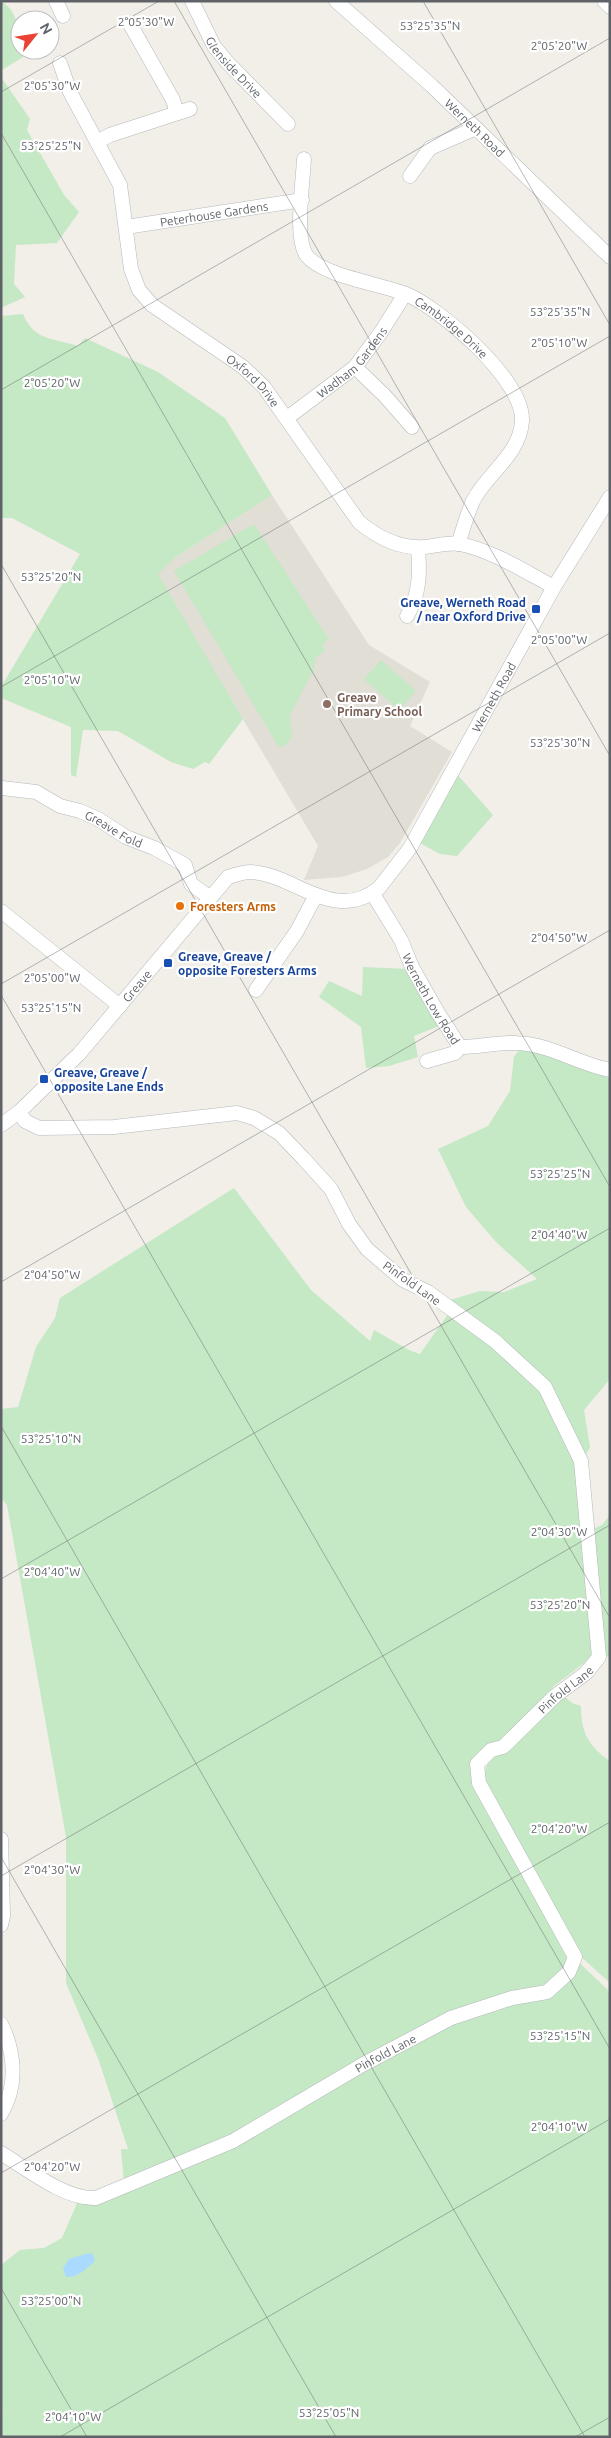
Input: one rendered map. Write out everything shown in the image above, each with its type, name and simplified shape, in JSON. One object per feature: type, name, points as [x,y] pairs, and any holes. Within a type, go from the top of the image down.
[{"type":"street","points":[[56,1],[63,16]]},
{"type":"street","name":"Glenside Drive","points":[[192,1],[214,46],[288,124]]},
{"type":"street","name":"Werneth Road","points":[[336,1],[432,86],[610,257]]},
{"type":"street","points":[[604,1],[610,7]]},
{"type":"street","points":[[97,142],[110,135],[183,111],[173,100],[130,24]]},
{"type":"street","name":"Oxford Drive","points":[[60,63],[70,92],[120,185],[131,269],[139,290],[152,305],[242,367],[264,388],[359,522],[373,533],[388,541],[418,548],[458,544],[495,556],[554,587]]},
{"type":"street","points":[[410,176],[430,148],[476,128]]},
{"type":"street","name":"Cambridge Drive","points":[[304,159],[301,241],[307,256],[321,268],[405,294],[420,301],[480,349],[501,372],[521,406],[522,423],[514,447],[473,501],[458,544]]},
{"type":"street","name":"Peterhouse Gardens","points":[[126,227],[302,200]]},
{"type":"street","name":"Wadham Gardens","points":[[287,418],[355,367],[381,332],[405,294]]},
{"type":"street","points":[[355,367],[385,396],[412,427]]},
{"type":"street","name":"Werneth Road","points":[[373,894],[387,880],[410,848],[554,587],[610,497]]},
{"type":"street","points":[[407,616],[417,594],[420,572],[418,548]]},
{"type":"street","name":"Greave Fold","points":[[2,788],[36,792],[60,806],[80,811],[126,837],[154,848],[185,865],[191,884],[209,897]]},
{"type":"street","name":"Greave","points":[[1,1125],[19,1112],[79,1054],[209,897],[228,877],[250,872],[280,880],[315,897],[344,901],[373,894]]},
{"type":"street","name":"Werneth Low Road","points":[[373,894],[401,940],[412,967],[438,1013],[460,1047],[518,1043],[550,1050],[575,1060],[610,1070]]},
{"type":"street","points":[[256,990],[297,931],[315,897]]},
{"type":"street","points":[[1,910],[120,1006]]},
{"type":"street","points":[[427,1061],[455,1053],[460,1047]]},
{"type":"street","name":"Pinfold Lane","points":[[1,2153],[68,2193],[83,2199],[96,2198],[233,2141],[362,2065],[451,2018],[512,1998],[547,1992],[558,1983],[569,1972],[575,1957],[480,1783],[477,1764],[491,1750],[503,1747],[555,1696],[586,1673],[599,1657],[581,1461],[545,1387],[495,1341],[428,1292],[403,1280],[367,1249],[353,1230],[331,1189],[279,1133],[254,1118],[237,1113],[114,1127],[39,1128],[24,1121],[19,1112]]},
{"type":"street","points":[[1,1839],[3,1916],[1,1925]]},
{"type":"street","points":[[1,2024],[10,2048],[13,2072],[10,2091],[1,2114]]},
{"type":"shaded area","name":"Greave Primary School","points":[[272,495],[369,645],[430,682],[410,726],[452,752],[400,843],[388,857],[367,869],[342,877],[304,880],[318,846],[157,574],[176,557]]},
{"type":"green space","points":[[1,1],[11,10],[10,60],[18,60],[2,70]]},
{"type":"green space","points":[[1,77],[30,119],[27,130],[64,195],[79,212],[57,243],[16,245],[14,284],[25,297],[1,308]]},
{"type":"green space","points":[[23,314],[28,323],[39,334],[78,346],[85,338],[158,372],[225,418],[272,495],[176,557],[158,574],[243,719],[209,764],[205,762],[193,769],[171,762],[118,731],[83,730],[76,777],[71,775],[71,727],[1,698],[1,687],[80,554],[12,518],[1,518],[1,316]]},
{"type":"green space","points":[[254,524],[329,639],[322,645],[325,651],[316,657],[313,671],[290,715],[292,737],[287,744],[281,747],[278,746],[174,571]]},
{"type":"green space","points":[[381,660],[416,691],[399,710],[364,679]]},
{"type":"green space","points":[[456,773],[493,815],[457,856],[440,854],[420,843]]},
{"type":"green space","points":[[363,967],[409,969],[442,1025],[414,1036],[418,1057],[389,1066],[366,1068],[361,1027],[319,997],[329,981],[362,996]]},
{"type":"green space","points":[[521,1047],[610,1075],[610,1379],[584,1410],[590,1447],[584,1458],[549,1382],[447,1301],[480,1291],[504,1292],[537,1279],[496,1242],[466,1207],[438,1149],[488,1126],[510,1091],[514,1057]]},
{"type":"green space","points":[[234,1188],[311,1290],[370,1341],[374,1330],[409,1350],[420,1354],[448,1314],[478,1334],[538,1387],[577,1466],[592,1657],[554,1686],[501,1742],[474,1760],[568,1952],[610,1992],[610,2437],[1,2437],[1,2413],[3,2411],[1,2408],[1,2265],[20,2250],[44,2248],[62,2238],[78,2201],[124,2184],[121,2149],[128,2149],[99,2061],[66,1983],[66,1837],[7,1505],[1,1498],[1,1409],[18,1407],[36,1347],[55,1318],[60,1298]]},
{"type":"green space","points":[[610,1515],[609,1657],[602,1655],[593,1529],[602,1525]]},
{"type":"green space","points":[[564,1696],[572,1703],[581,1706],[582,1723],[587,1738],[596,1750],[610,1761],[610,1983],[579,1955],[487,1786],[485,1778],[485,1770],[490,1761],[510,1748]]},
{"type":"water","points":[[89,2253],[93,2254],[95,2261],[78,2274],[66,2277],[63,2268],[69,2259]]},
{"type":"place","name":"Greave, Werneth Road / near Oxford Drive","points":[[536,609]]},
{"type":"place","name":"Greave Primary School","points":[[327,704]]},
{"type":"place","name":"Foresters Arms","points":[[180,906]]},
{"type":"place","name":"Greave, Greave / opposite Foresters Arms","points":[[168,963]]},
{"type":"place","name":"Greave, Greave / opposite Lane Ends","points":[[44,1079]]}]
